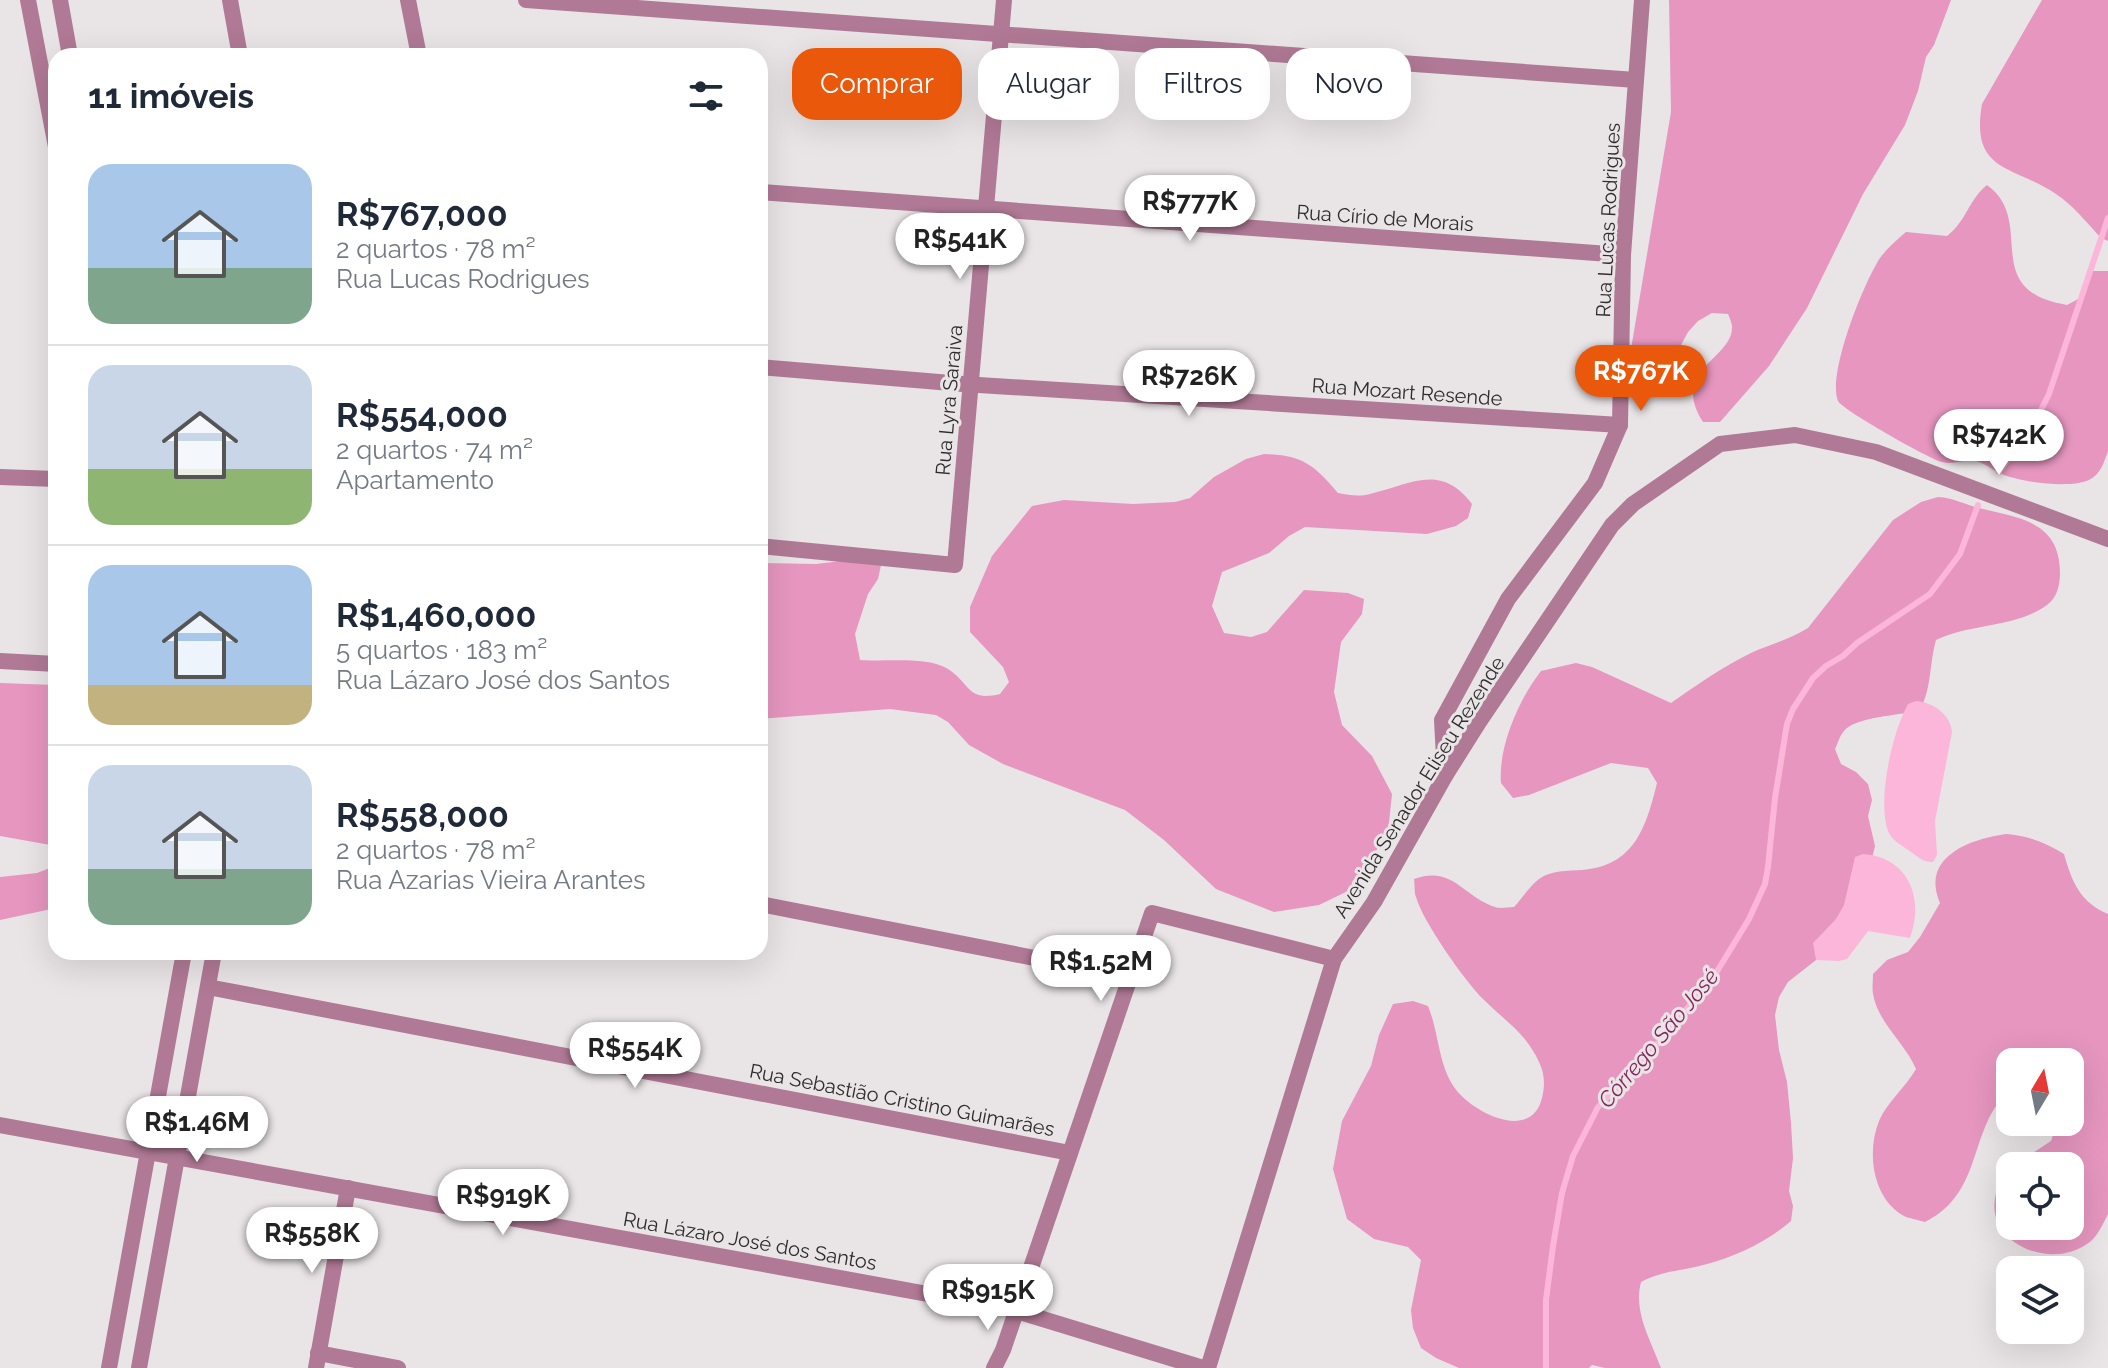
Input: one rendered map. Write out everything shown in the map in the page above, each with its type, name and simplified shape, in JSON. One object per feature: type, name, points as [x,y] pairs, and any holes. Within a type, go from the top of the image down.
[{"type":"street","points":[[28,0],[48,105]]},
{"type":"street","points":[[60,0],[69,48]]},
{"type":"street","points":[[230,0],[239,48]]},
{"type":"street","points":[[408,0],[417,48]]},
{"type":"street","points":[[526,0],[1636,80]]},
{"type":"street","name":"Rua Lyra Saraiva","points":[[768,547],[955,565],[1004,0]]},
{"type":"street","name":"Rua Lucas Rodrigues","points":[[1445,776],[1442,720],[1508,599],[1595,483],[1620,425],[1623,255],[1642,0]]},
{"type":"street","name":"Rua Círio de Morais","points":[[768,193],[1623,255]]},
{"type":"street","name":"Rua Mozart Resende","points":[[768,368],[971,385],[1620,425]]},
{"type":"street","name":"Avenida Senador Eliseu Rezende","points":[[1205,1368],[1334,959],[1374,902],[1445,776],[1612,525],[1633,504],[1720,444],[1795,435],[1876,452],[2108,539]]},
{"type":"street","points":[[0,477],[48,479]]},
{"type":"street","points":[[0,661],[48,664]]},
{"type":"street","points":[[768,906],[1131,977]]},
{"type":"street","points":[[994,1368],[1152,913],[1334,959]]},
{"type":"street","points":[[109,1368],[183,960]]},
{"type":"street","points":[[139,1368],[213,960]]},
{"type":"street","name":"Rua Sebastião Cristino Guimarães","points":[[208,987],[1070,1153]]},
{"type":"street","name":"Rua Lázaro José dos Santos","points":[[0,1125],[1016,1311],[1205,1368]]},
{"type":"street","points":[[348,1188],[317,1360],[398,1368]]},
{"type":"shaded area","points":[[1669,0],[1951,0],[1934,45],[1926,57],[1905,125],[1863,194],[1807,308],[1769,366],[1720,422],[1703,422],[1695,404],[1693,389],[1697,377],[1730,338],[1732,325],[1728,314],[1712,313],[1698,321],[1688,332],[1674,358],[1655,368],[1640,362],[1631,349],[1671,112]]},
{"type":"shaded area","points":[[2042,0],[2108,0],[2108,241],[2101,238],[2056,194],[1998,164],[1982,143],[1982,104]]},
{"type":"shaded area","points":[[1987,185],[2001,200],[2008,217],[2016,270],[2024,285],[2040,297],[2067,305],[2080,298],[2091,271],[2108,271],[2108,451],[2099,471],[2080,483],[2031,482],[1999,473],[1972,460],[1942,462],[1887,434],[1838,401],[1836,388],[1842,350],[1865,287],[1880,258],[1906,232],[1947,236]]},
{"type":"shaded area","points":[[1264,454],[1298,459],[1322,475],[1338,493],[1354,495],[1366,495],[1411,482],[1436,480],[1460,491],[1472,504],[1468,518],[1456,526],[1427,534],[1305,527],[1269,553],[1222,572],[1212,606],[1224,633],[1251,637],[1267,632],[1304,590],[1348,593],[1364,599],[1362,614],[1341,642],[1334,692],[1342,725],[1372,756],[1392,794],[1388,832],[1352,889],[1319,905],[1274,912],[1216,889],[1164,840],[1125,810],[1003,764],[969,745],[948,722],[936,715],[890,709],[768,718],[768,563],[816,564],[850,560],[881,565],[855,634],[860,660],[929,662],[948,669],[975,694],[1000,694],[1009,682],[1003,667],[970,632],[970,607],[992,556],[1032,506],[1064,500],[1133,504],[1175,502],[1190,498],[1214,477],[1246,459]]},
{"type":"shaded area","points":[[1938,497],[2022,519],[2045,532],[2058,556],[2059,587],[2050,602],[2021,618],[1936,640],[1926,694],[1919,711],[1858,723],[1850,726],[1840,737],[1835,749],[1841,764],[1856,772],[1868,784],[1872,800],[1868,816],[1875,846],[1862,901],[1816,960],[1788,982],[1779,997],[1775,1015],[1787,1082],[1793,1158],[1789,1191],[1793,1206],[1791,1221],[1752,1247],[1730,1257],[1657,1275],[1641,1282],[1641,1315],[1661,1368],[1605,1368],[1592,1365],[1589,1368],[1459,1368],[1436,1358],[1421,1348],[1413,1328],[1411,1310],[1421,1260],[1408,1247],[1374,1239],[1347,1219],[1333,1169],[1342,1121],[1371,1066],[1379,1035],[1393,1004],[1413,1001],[1428,1006],[1449,1078],[1462,1096],[1486,1113],[1500,1119],[1526,1119],[1536,1111],[1542,1098],[1544,1080],[1541,1066],[1528,1043],[1475,990],[1436,936],[1420,908],[1414,879],[1438,876],[1495,907],[1514,907],[1544,876],[1600,867],[1626,853],[1642,829],[1657,783],[1648,768],[1611,763],[1529,795],[1513,798],[1501,783],[1503,754],[1512,724],[1525,695],[1541,671],[1576,663],[1592,667],[1671,703],[1740,658],[1808,628],[1893,520],[1921,502]]},
{"type":"shaded area","points":[[0,683],[48,685],[48,845],[0,836]]},
{"type":"shaded area","points":[[1916,701],[1940,710],[1952,732],[1935,821],[1937,855],[1933,862],[1921,859],[1895,840],[1888,831],[1885,818],[1885,785],[1892,749],[1908,704]]},
{"type":"shaded area","points":[[2006,834],[2022,836],[2064,854],[2078,890],[2090,904],[2108,914],[2108,1214],[2091,1241],[2068,1252],[2049,1254],[2029,1250],[2011,1240],[2084,1240],[2084,1152],[2034,1152],[2051,1141],[2053,1136],[2084,1136],[2084,1048],[1996,1048],[1996,1105],[1967,1177],[1958,1194],[1944,1209],[1925,1222],[1906,1217],[1895,1210],[1886,1200],[1875,1175],[1873,1147],[1879,1121],[1916,1069],[1880,1014],[1873,992],[1873,974],[1887,960],[1908,952],[1920,937],[1940,903],[1936,887],[1937,874],[1943,862],[1964,846]]},
{"type":"shaded area","points":[[1863,854],[1891,863],[1902,871],[1909,882],[1915,908],[1910,938],[1868,931],[1847,959],[1816,960],[1813,943],[1836,919],[1844,905],[1855,857]]},
{"type":"shaded area","points":[[48,869],[48,910],[0,920],[0,877]]},
{"type":"waterway","name":"Córrego São José","points":[[1999,472],[2032,428],[2049,394],[2108,218]]},
{"type":"waterway","name":"Córrego São José","points":[[1546,1368],[1546,1300],[1562,1193],[1573,1156],[1598,1107],[1635,1070],[1713,978],[1749,919],[1765,884],[1775,798],[1787,724],[1793,709],[1813,678],[1826,666],[1930,594],[1960,554],[1978,505]]}]
